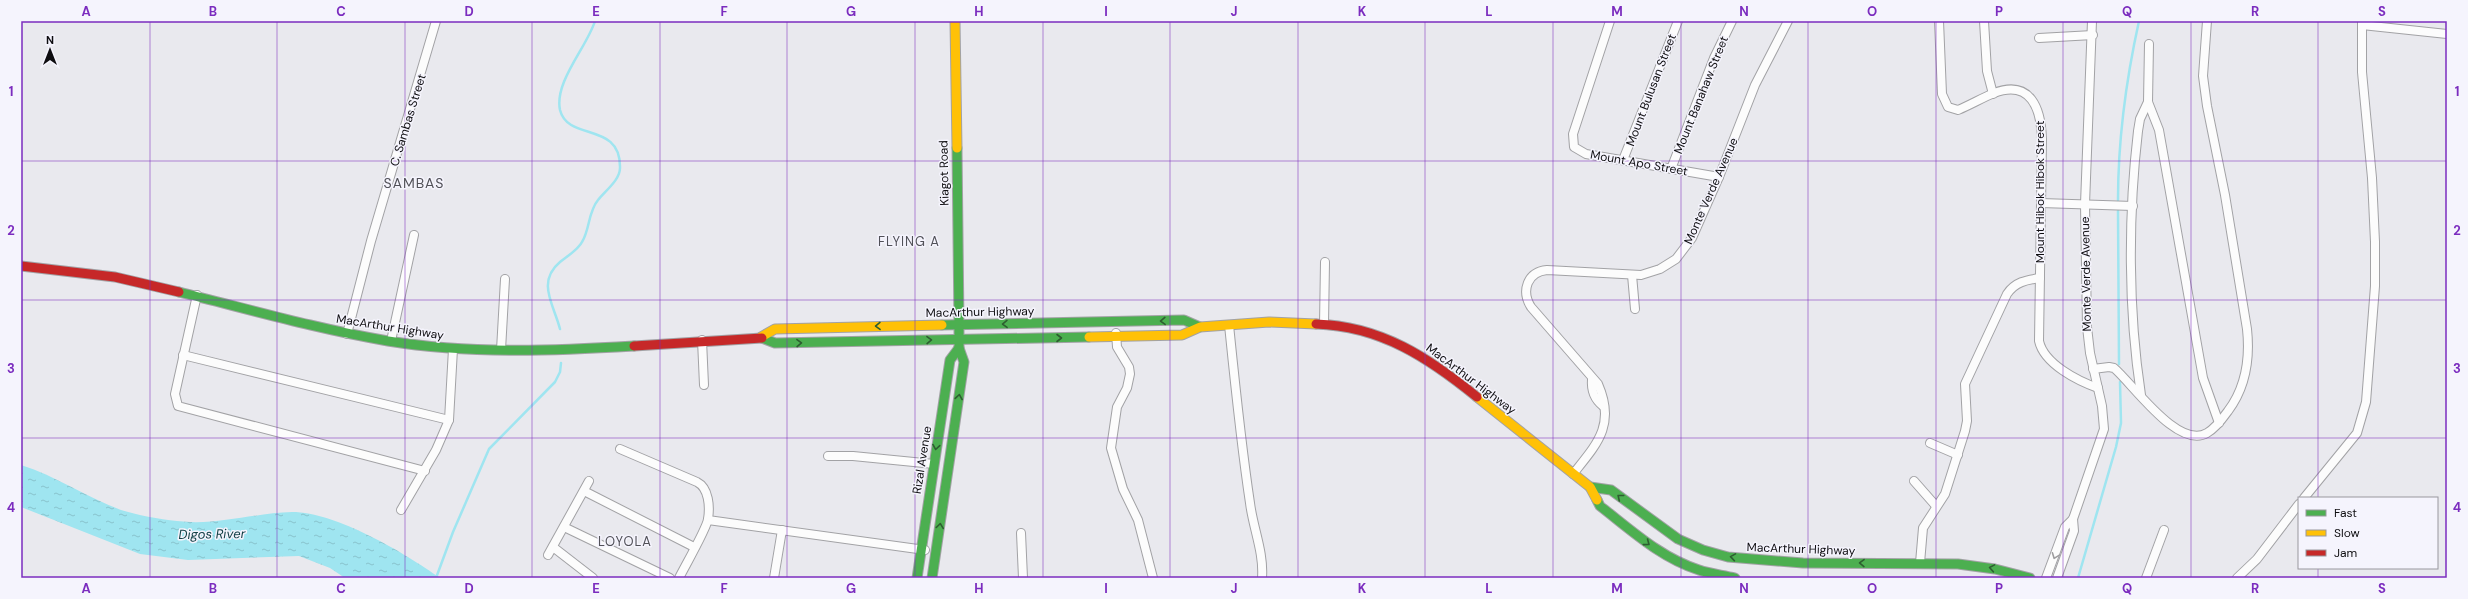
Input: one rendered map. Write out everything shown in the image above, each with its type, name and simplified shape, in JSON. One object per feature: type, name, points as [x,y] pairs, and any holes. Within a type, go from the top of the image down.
[{"type":"main road","name":"Kiagot Road","points":[[955,21],[959,324]]},
{"type":"main road","name":"MacArthur Highway","points":[[21,266],[100,274],[197,295],[347,334],[453,349],[501,350],[761,337],[775,329],[1184,320],[1200,327]]},
{"type":"main road","name":"Rizal Avenue","points":[[932,578],[964,362],[959,343],[959,324]]},
{"type":"main road","name":"MacArthur Highway","points":[[761,337],[775,344],[959,343],[1182,335],[1200,327],[1229,324],[1324,324],[1378,335],[1417,353],[1441,368],[1590,487],[1600,506],[1652,546],[1677,561],[1699,570],[1735,578]]},
{"type":"main road","name":"Rizal Avenue","points":[[917,578],[950,360],[959,343]]},
{"type":"main road","name":"MacArthur Highway","points":[[1590,487],[1612,490],[1665,531],[1685,543],[1726,556],[1768,561],[1980,566],[2030,578]]},
{"type":"street","name":"C. Sambas Street","points":[[347,334],[371,241],[436,21]]},
{"type":"street","name":"Mount Apo Street","points":[[1610,21],[1572,143],[1580,152],[1719,178]]},
{"type":"street","name":"Mount Bulusan Street","points":[[1623,160],[1678,21]]},
{"type":"street","name":"Mount Banahaw Street","points":[[1671,169],[1714,58],[1732,21]]},
{"type":"street","name":"Monte Verde Avenue","points":[[1573,474],[1602,436],[1604,398],[1598,384],[1592,379],[1528,302],[1526,291],[1528,282],[1535,273],[1547,270],[1632,275],[1650,273],[1660,269],[1682,253],[1692,238],[1719,178],[1756,85],[1788,21]]},
{"type":"street","name":"Mount Hibok Hibok Street","points":[[1939,21],[1941,87],[1944,101],[1948,107],[1958,110],[1993,94],[2014,90],[2025,93],[2034,101],[2039,110],[2042,134],[2040,278],[2041,347],[2051,360],[2074,377],[2098,388]]},
{"type":"street","points":[[1984,21],[1987,71],[1993,94]]},
{"type":"street","name":"Monte Verde Avenue","points":[[2073,519],[2104,429],[2102,406],[2093,368],[2087,327],[2085,204],[2093,35],[2092,21]]},
{"type":"street","points":[[2093,368],[2114,368],[2142,395],[2162,418],[2189,434],[2201,436],[2208,433],[2219,423],[2230,409],[2243,378],[2248,360],[2249,345],[2225,195],[2207,106],[2203,76],[2207,21]]},
{"type":"street","points":[[2305,497],[2356,433],[2366,402],[2375,286],[2375,242],[2372,178],[2362,72],[2362,23],[2447,34]]},
{"type":"street","points":[[2039,38],[2093,35]]},
{"type":"street","points":[[2149,44],[2148,102],[2158,130],[2203,378],[2219,423]]},
{"type":"street","points":[[2142,395],[2131,306],[2133,206],[2138,131],[2140,119],[2148,102]]},
{"type":"street","points":[[2041,203],[2133,206]]},
{"type":"street","points":[[391,341],[414,235]]},
{"type":"street","points":[[1324,324],[1325,262]]},
{"type":"street","points":[[1632,275],[1635,309]]},
{"type":"street","points":[[1920,564],[1923,528],[1945,494],[1967,421],[1965,384],[2007,294],[2012,287],[2021,282],[2040,278]]},
{"type":"street","points":[[501,350],[505,279]]},
{"type":"street","points":[[197,295],[175,394],[176,404],[180,407],[425,471]]},
{"type":"street","points":[[1116,322],[1117,347],[1129,367],[1130,374],[1128,388],[1117,407],[1111,448],[1123,489],[1138,520],[1153,578]]},
{"type":"street","points":[[1229,324],[1238,421],[1250,506],[1262,558],[1262,578]]},
{"type":"street","points":[[702,340],[704,385]]},
{"type":"street","points":[[401,510],[425,471],[449,420],[453,349]]},
{"type":"street","points":[[183,355],[449,420]]},
{"type":"street","points":[[1930,443],[1958,455]]},
{"type":"street","points":[[620,449],[700,483],[707,494],[708,520],[679,578]]},
{"type":"street","points":[[828,456],[853,456],[934,464]]},
{"type":"street","points":[[1914,480],[1936,506]]},
{"type":"street","points":[[589,481],[551,551],[593,578]]},
{"type":"street","points":[[584,491],[694,547]]},
{"type":"street","points":[[2237,578],[2257,559],[2298,505]]},
{"type":"street","points":[[2046,578],[2065,527],[2073,519]]},
{"type":"street","points":[[2057,578],[2074,530],[2073,519]]},
{"type":"street","points":[[708,520],[936,552]]},
{"type":"street","points":[[564,527],[670,578]]},
{"type":"street","points":[[774,578],[782,530]]},
{"type":"street","points":[[2146,578],[2164,530]]},
{"type":"street","points":[[1021,533],[1023,578]]},
{"type":"water","name":"Digos River","points":[[21,465],[46,475],[108,505],[134,514],[156,518],[177,521],[206,522],[292,512],[310,514],[329,519],[349,526],[389,546],[440,578],[345,578],[330,568],[299,556],[188,560],[140,554],[21,507]]},
{"type":"waterway","points":[[560,329],[549,294],[549,278],[553,270],[560,262],[575,251],[580,245],[585,237],[592,210],[598,200],[618,177],[620,168],[618,153],[612,144],[604,137],[573,126],[565,120],[560,110],[559,99],[566,76],[595,21]]},
{"type":"waterway","points":[[2118,200],[2121,132],[2130,65],[2139,21]]},
{"type":"waterway","points":[[2118,211],[2119,364]]},
{"type":"waterway","points":[[436,578],[453,532],[489,449],[555,382],[560,372],[561,363]]},
{"type":"waterway","points":[[2078,578],[2116,447],[2121,423],[2120,382]]},
{"type":"traffic: fast","points":[[957,148],[959,325]]},
{"type":"traffic: fast","points":[[179,292],[335,331],[418,345],[480,350],[541,350],[634,346]]},
{"type":"traffic: fast","points":[[942,325],[1184,320],[1200,327]]},
{"type":"traffic: fast","points":[[932,578],[964,362],[959,348],[959,329]]},
{"type":"traffic: fast","points":[[762,338],[775,343],[1089,337]]},
{"type":"traffic: fast","points":[[917,578],[950,360],[959,348]]},
{"type":"traffic: fast","points":[[1590,487],[1611,490],[1678,539],[1703,550],[1728,557],[1803,563],[1958,564],[1995,569],[2030,578]]},
{"type":"traffic: fast","points":[[1597,500],[1600,506],[1659,551],[1685,565],[1703,571],[1735,578]]},
{"type":"traffic: slow","points":[[955,21],[957,148]]},
{"type":"traffic: slow","points":[[1089,337],[1182,335],[1200,327],[1269,322],[1316,324]]},
{"type":"traffic: slow","points":[[761,337],[775,329],[942,325]]},
{"type":"traffic: slow","points":[[1477,397],[1590,487],[1597,500]]},
{"type":"traffic: jam","points":[[21,266],[115,277],[179,292]]},
{"type":"traffic: jam","points":[[1316,324],[1340,326],[1362,331],[1403,347],[1441,369],[1477,397]]},
{"type":"traffic: jam","points":[[634,346],[762,338]]},
{"type":"district","name":"SAMBAS","points":[[414,183]]},
{"type":"district","name":"FLYING A","points":[[909,241]]},
{"type":"district","name":"LOYOLA","points":[[625,541]]}]
